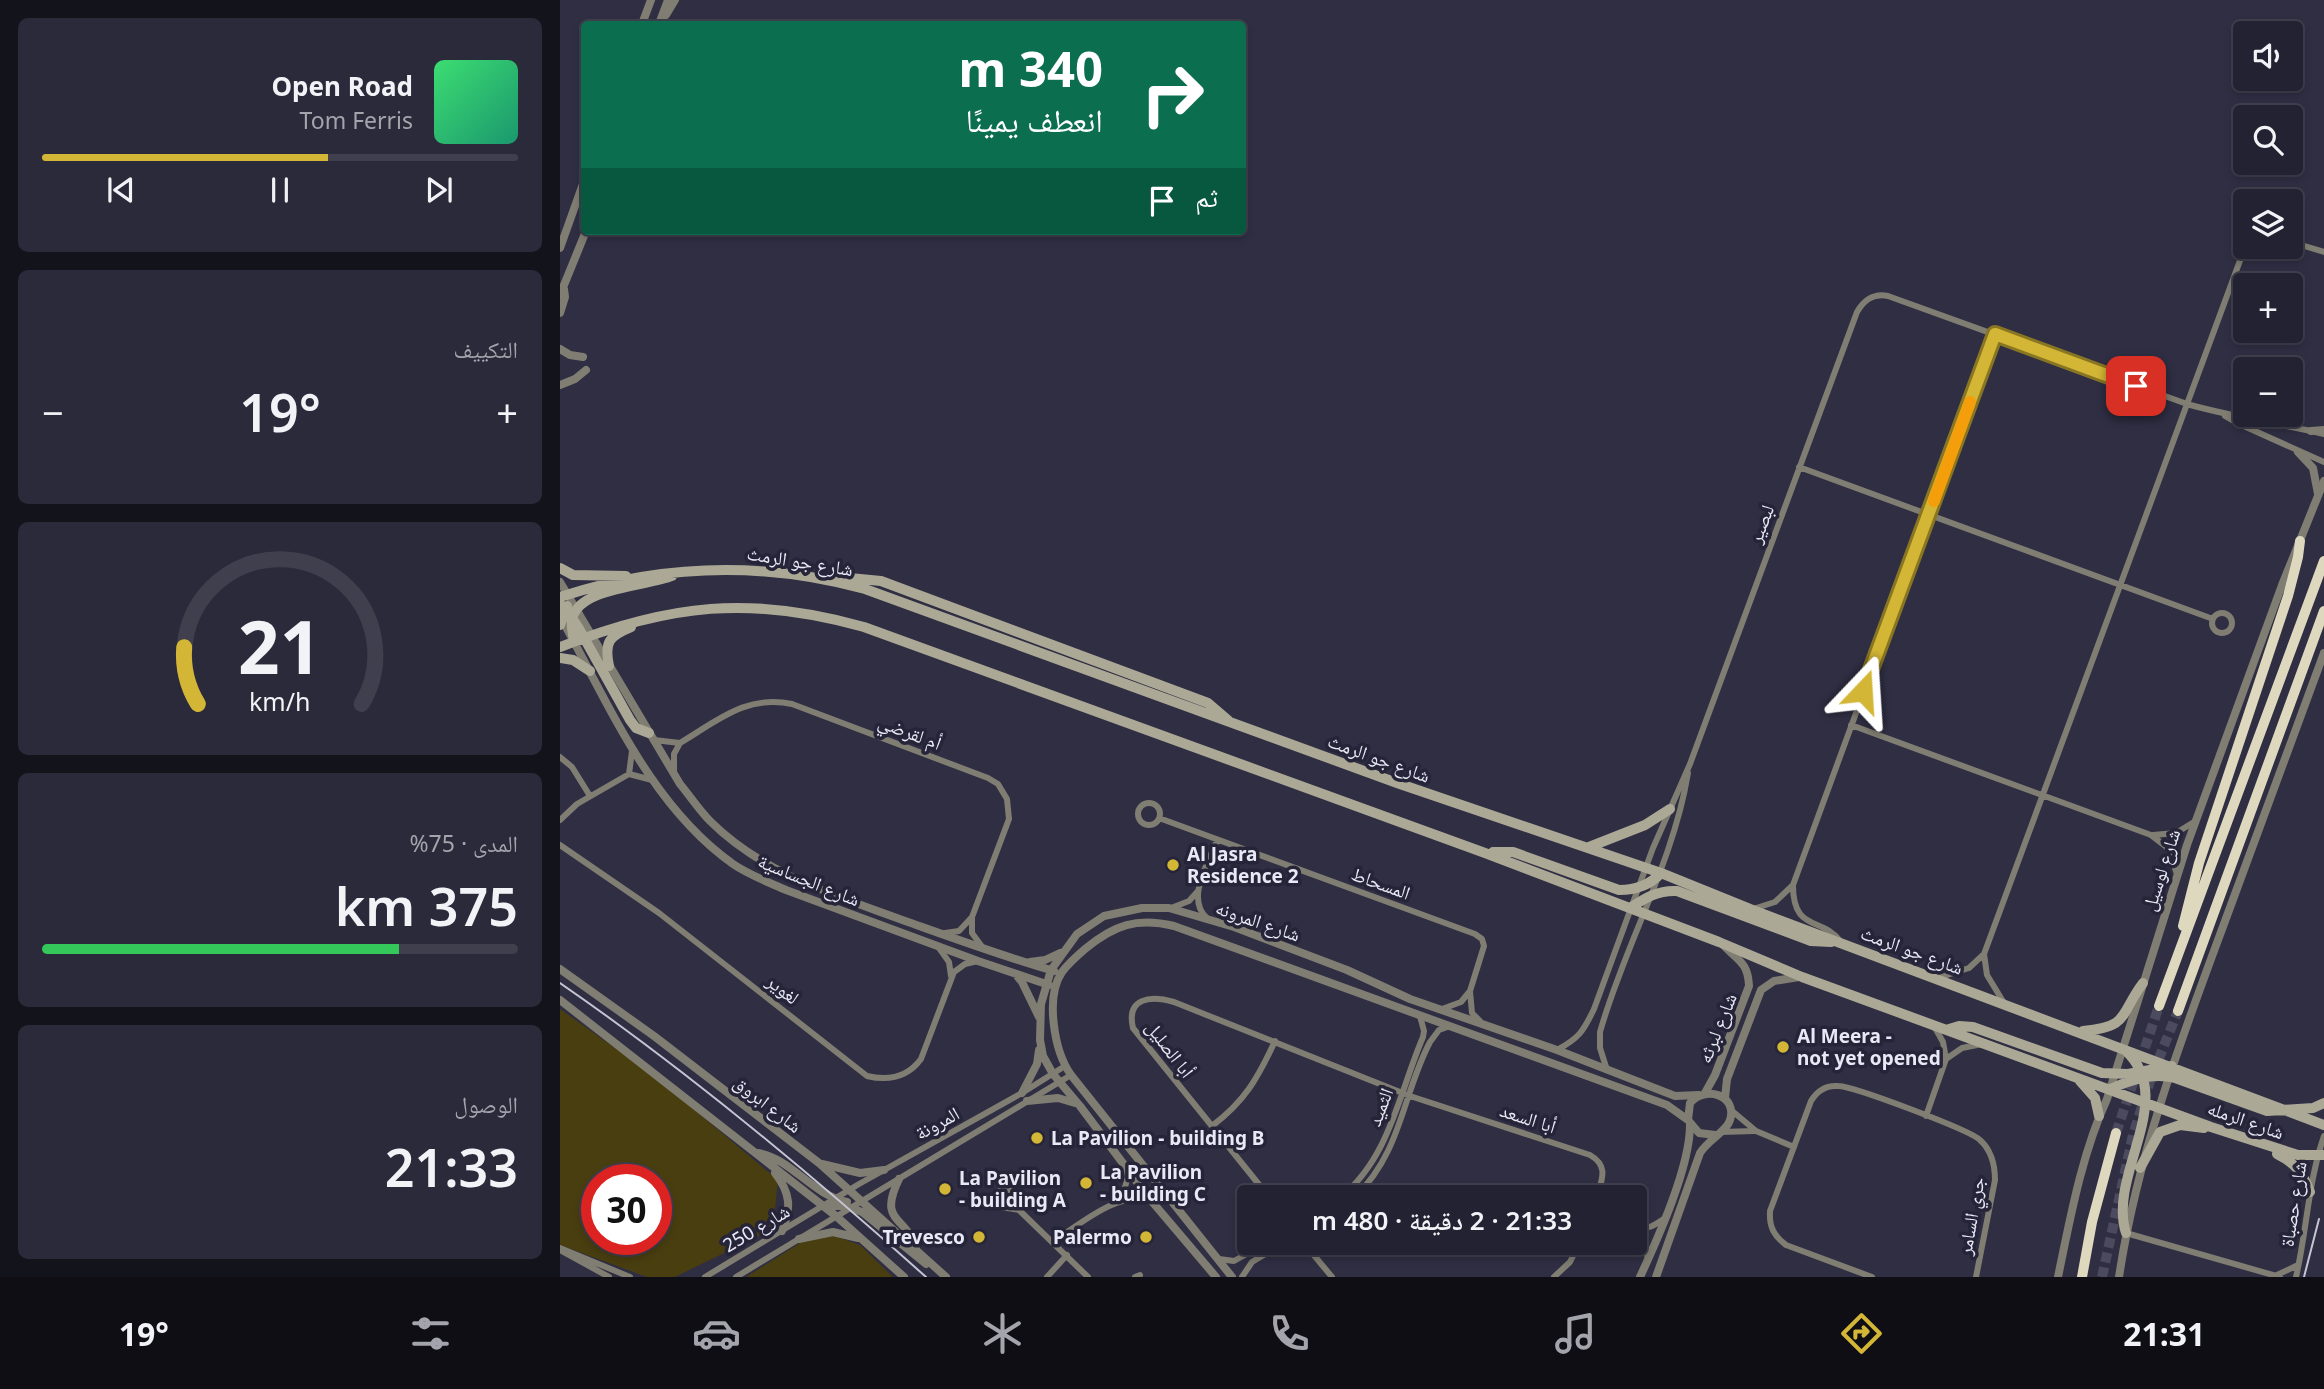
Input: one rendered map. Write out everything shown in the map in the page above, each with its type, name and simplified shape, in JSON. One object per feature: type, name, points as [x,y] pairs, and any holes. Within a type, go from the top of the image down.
[{"type":"highway","points":[[2183,941],[2185,911],[2279,624],[2296,566],[2300,541]]},
{"type":"highway","points":[[2159,1006],[2324,561]]},
{"type":"highway","points":[[2178,1011],[2324,611]]},
{"type":"highway","points":[[2082,1277],[2092,1222],[2116,1133]]},
{"type":"main road","points":[[560,568],[583,576],[640,576]]},
{"type":"main road","name":"شارع جو الرمث","points":[[564,596],[640,576],[678,571],[754,569],[814,576],[865,589],[1396,783],[1661,873],[1750,909],[2123,1048],[2261,1110],[2290,1111]]},
{"type":"main road","points":[[566,614],[598,595],[660,580],[678,571]]},
{"type":"main road","points":[[564,596],[566,614],[630,720],[636,728],[652,736]]},
{"type":"main road","points":[[560,647],[644,618],[706,608],[765,608],[817,615],[864,626],[1485,853],[1719,942],[1802,977],[2158,1107]]},
{"type":"main road","points":[[609,666],[606,653],[609,641],[644,618]]},
{"type":"main road","points":[[560,658],[573,660],[590,671]]},
{"type":"main road","points":[[1589,847],[1644,825],[1670,809]]},
{"type":"main road","points":[[1485,853],[1513,852],[1619,890],[1630,890],[1654,881],[1661,873]]},
{"type":"main road","points":[[1630,908],[1651,894],[1676,891],[1811,941],[1842,943]]},
{"type":"main road","points":[[2078,1031],[2106,1028],[2118,1023],[2143,983]]},
{"type":"main road","points":[[1948,1030],[1959,1026],[1973,1027],[2091,1070],[2115,1074],[2170,1071]]},
{"type":"main road","points":[[2123,1048],[2134,1059],[2142,1074],[2145,1102],[2123,1206],[2122,1221],[2126,1233]]},
{"type":"main road","points":[[2110,1089],[2142,1074]]},
{"type":"main road","points":[[2074,1076],[2095,1098],[2099,1116]]},
{"type":"main road","points":[[2290,1111],[2313,1108],[2324,1103]]},
{"type":"main road","name":"شارع الرمله","points":[[2158,1107],[2266,1146],[2298,1155],[2320,1156]]},
{"type":"main road","name":"شارع الرمله","points":[[2290,1111],[2324,1125]]},
{"type":"main road","points":[[2140,1168],[2161,1132],[2180,1125],[2211,1127]]},
{"type":"main road","points":[[2266,1146],[2297,1167],[2310,1192]]},
{"type":"street","points":[[643,21],[651,0]]},
{"type":"street","points":[[660,21],[668,0]]},
{"type":"street","points":[[661,21],[675,0]]},
{"type":"street","points":[[560,248],[581,189]]},
{"type":"street","points":[[560,313],[565,297],[562,291],[584,235]]},
{"type":"street","points":[[2303,246],[2324,252]]},
{"type":"street","points":[[1938,978],[1969,968],[1984,954],[2241,259]]},
{"type":"street","name":"لبصير","points":[[1556,1050],[1576,1040],[1583,1032],[1630,908],[1690,764],[1857,312],[1867,299],[1878,295],[1888,296],[1995,334]]},
{"type":"street","points":[[1750,909],[1776,902],[1793,885],[1995,334],[2187,404],[2224,415],[2324,432]]},
{"type":"street","points":[[560,349],[570,355],[583,357]]},
{"type":"street","points":[[560,385],[579,377],[586,370]]},
{"type":"street","points":[[2224,415],[2236,424],[2324,462]]},
{"type":"street","points":[[2298,452],[2312,468],[2318,497]]},
{"type":"street","points":[[1799,467],[2213,619]]},
{"type":"street","name":"شارع لوسيل","points":[[2058,1277],[2099,1116],[2115,1074],[2177,876],[2324,481]]},
{"type":"street","points":[[560,582],[564,596]]},
{"type":"street","name":"شارع الجساسية","points":[[582,638],[609,666],[674,775],[711,822],[752,855],[801,883],[985,950],[1061,973]]},
{"type":"street","name":"شارع الجساسية","points":[[582,638],[590,671],[652,780],[698,835],[732,863],[749,874],[794,894],[1014,974],[1057,986]]},
{"type":"street","points":[[2119,1277],[2140,1168],[2158,1107],[2324,653]]},
{"type":"street","name":"أم لقرضي","points":[[680,743],[747,705],[779,701],[988,778],[998,784],[1007,799],[1009,819],[972,917]]},
{"type":"street","points":[[1851,724],[2151,835],[2176,834],[2196,821]]},
{"type":"street","points":[[652,736],[667,743],[680,743],[674,754],[674,775]]},
{"type":"street","points":[[629,774],[633,756],[630,742]]},
{"type":"street","points":[[560,757],[572,767],[590,796]]},
{"type":"street","name":"لبصير","points":[[1607,1070],[1600,1048],[1600,1032],[1643,913],[1661,873],[1685,794],[1690,764]]},
{"type":"street","points":[[560,820],[590,796],[629,774],[652,780]]},
{"type":"street","name":"المسحاط","points":[[1159,818],[1475,934],[1482,939],[1484,946],[1470,991]]},
{"type":"street","points":[[2151,835],[2168,848],[2177,876]]},
{"type":"street","points":[[1213,922],[1200,910],[1197,903],[1198,891],[1217,840]]},
{"type":"street","name":"لغوير","points":[[560,845],[659,913],[866,1076],[888,1080],[910,1071],[915,1066],[921,1059],[950,980]]},
{"type":"street","points":[[1793,885],[1796,905],[1804,919],[1831,932],[1842,943]]},
{"type":"street","points":[[1169,908],[1189,901],[1198,891]]},
{"type":"street","name":"شارع المرونه","points":[[1216,1277],[1149,1198],[1080,1105],[1053,1074],[1044,1056],[1040,1040],[1040,1019],[1051,970],[1077,934],[1104,916],[1142,908],[1169,908],[1234,927],[1322,960],[1410,999],[1485,1024],[1675,1096],[1702,1094]]},
{"type":"street","points":[[938,933],[953,934],[972,917]]},
{"type":"street","points":[[972,917],[972,933],[985,950]]},
{"type":"street","name":"شارع المرونه","points":[[1232,1277],[1065,1066],[1053,1025],[1061,973],[1092,944],[1121,926],[1147,922],[1165,924],[1672,1107],[1689,1123]]},
{"type":"street","name":"شارع لبرثه","points":[[1702,1094],[1715,1075],[1749,986],[1749,974],[1745,965],[1719,942]]},
{"type":"street","points":[[938,947],[949,962],[950,980]]},
{"type":"street","points":[[1028,962],[1053,957],[1065,948]]},
{"type":"street","points":[[1984,954],[1989,980],[2004,1003]]},
{"type":"street","points":[[950,980],[960,967],[978,961]]},
{"type":"street","name":"شارع ابروق","points":[[560,969],[654,1036],[819,1163],[946,1277]]},
{"type":"street","points":[[1014,974],[1022,982],[1040,1019]]},
{"type":"street","name":"شارع لبرثه","points":[[1725,1098],[1727,1079],[1761,990],[1774,981],[1802,977]]},
{"type":"street","points":[[1442,1009],[1461,1002],[1470,991]]},
{"type":"street","points":[[1470,991],[1472,1013],[1485,1024]]},
{"type":"street","name":"أبا الصليل","points":[[1259,1185],[1133,1028],[1132,1009],[1138,1003],[1151,998],[1161,998],[1410,1096]]},
{"type":"street","points":[[560,1000],[836,1216],[904,1277]]},
{"type":"street","name":"الثميد","points":[[1354,1185],[1374,1161],[1402,1093],[1423,1037],[1420,1016]]},
{"type":"street","points":[[1926,1116],[1946,1059],[1942,1042],[1933,1024]]},
{"type":"street","name":"الثميد","points":[[1367,1185],[1384,1161],[1430,1042],[1439,1030],[1450,1026]]},
{"type":"street","points":[[1040,1040],[1038,1062],[1024,1097],[1058,1098],[1080,1105]]},
{"type":"street","points":[[1212,1126],[1232,1111],[1251,1088],[1275,1041]]},
{"type":"street","points":[[1946,1059],[1962,1048],[1985,1043]]},
{"type":"street","name":"المرونة","points":[[836,1216],[899,1179],[1024,1097],[1065,1066]]},
{"type":"street","name":"المرونة","points":[[823,1206],[884,1170],[1071,1075]]},
{"type":"street","name":"جري السامر","points":[[1867,1276],[1786,1245],[1772,1231],[1769,1221],[1770,1211],[1811,1101],[1824,1088],[1847,1087],[1977,1138],[1986,1147],[1994,1165],[1995,1180],[1976,1277]]},
{"type":"street","points":[[1640,1277],[1665,1218],[1690,1144],[1690,1103],[1702,1094],[1715,1093],[1725,1098],[1731,1110],[1756,1131],[1794,1147]]},
{"type":"street","name":"أبا السعد","points":[[1410,1096],[1590,1155],[1600,1161],[1603,1177],[1601,1185]]},
{"type":"street","points":[[1656,1277],[1700,1153],[1729,1123],[1731,1110]]},
{"type":"street","points":[[1689,1123],[1699,1133],[1756,1131]]},
{"type":"street","name":"شارع حصباة","points":[[2296,1277],[2305,1238],[2310,1192],[2324,1136]]},
{"type":"street","points":[[755,1153],[775,1158],[822,1194],[846,1202],[860,1201]]},
{"type":"street","points":[[819,1163],[860,1173],[884,1170]]},
{"type":"street","points":[[770,1164],[789,1197],[788,1216],[782,1231]]},
{"type":"street","points":[[1121,1200],[1128,1177],[1126,1168]]},
{"type":"street","points":[[899,1179],[891,1198],[891,1210],[895,1219],[913,1237],[916,1250]]},
{"type":"street","points":[[1052,1242],[1121,1200],[1135,1196],[1149,1198]]},
{"type":"street","points":[[823,1206],[851,1207],[868,1216],[917,1258],[938,1270]]},
{"type":"street","name":"شارع 250","points":[[705,1277],[823,1206]]},
{"type":"street","points":[[1019,1210],[1088,1277]]},
{"type":"street","name":"شارع 250","points":[[736,1277],[836,1216]]},
{"type":"street","points":[[1647,1228],[1665,1218]]},
{"type":"street","points":[[799,1238],[833,1232],[860,1238]]},
{"type":"street","points":[[2126,1233],[2279,1276],[2299,1265]]},
{"type":"street","points":[[560,1249],[609,1277]]},
{"type":"street","points":[[560,1249],[630,1277]]},
{"type":"street","points":[[1647,1254],[1648,1260]]},
{"type":"street","points":[[1047,1277],[1067,1255]]},
{"type":"street","points":[[1216,1257],[1224,1261],[1234,1261],[1245,1255]]},
{"type":"street","points":[[1242,1277],[1252,1262],[1264,1255]]},
{"type":"street","points":[[1314,1255],[1332,1277]]},
{"type":"street","points":[[1554,1277],[1574,1255]]},
{"type":"shaded area","points":[[560,1009],[650,1073],[778,1180],[773,1229],[675,1277],[647,1277],[587,1255],[672,1255],[672,1164],[581,1164],[581,1253],[560,1245]]},
{"type":"shaded area","points":[[832,1235],[860,1245],[893,1277],[746,1277],[800,1243]]},
{"type":"tunnel","points":[[2116,1133],[2159,1006]]},
{"type":"tunnel","points":[[2102,1277],[2133,1135],[2151,1078],[2178,1011]]},
{"type":"tram line","points":[[560,983],[748,1124],[926,1277]]},
{"type":"tram line","points":[[2304,1277],[2319,1219]]},
{"type":"slow traffic","points":[[1934,501],[1970,402]]},
{"type":"place","name":"Al Jasra Residence 2","points":[[1173,865]]},
{"type":"place","name":"Al Meera - not yet opened","points":[[1783,1047]]},
{"type":"place","name":"La Pavilion - building B","points":[[1037,1138]]},
{"type":"place","name":"La Pavilion - building C","points":[[1086,1183]]},
{"type":"place","name":"La Pavilion - building A","points":[[945,1189]]},
{"type":"place","name":"Trevesco","points":[[979,1237]]},
{"type":"place","name":"Palermo","points":[[1146,1237]]},
{"type":"route","points":[[1863,691],[1995,334],[2136,386]]}]
